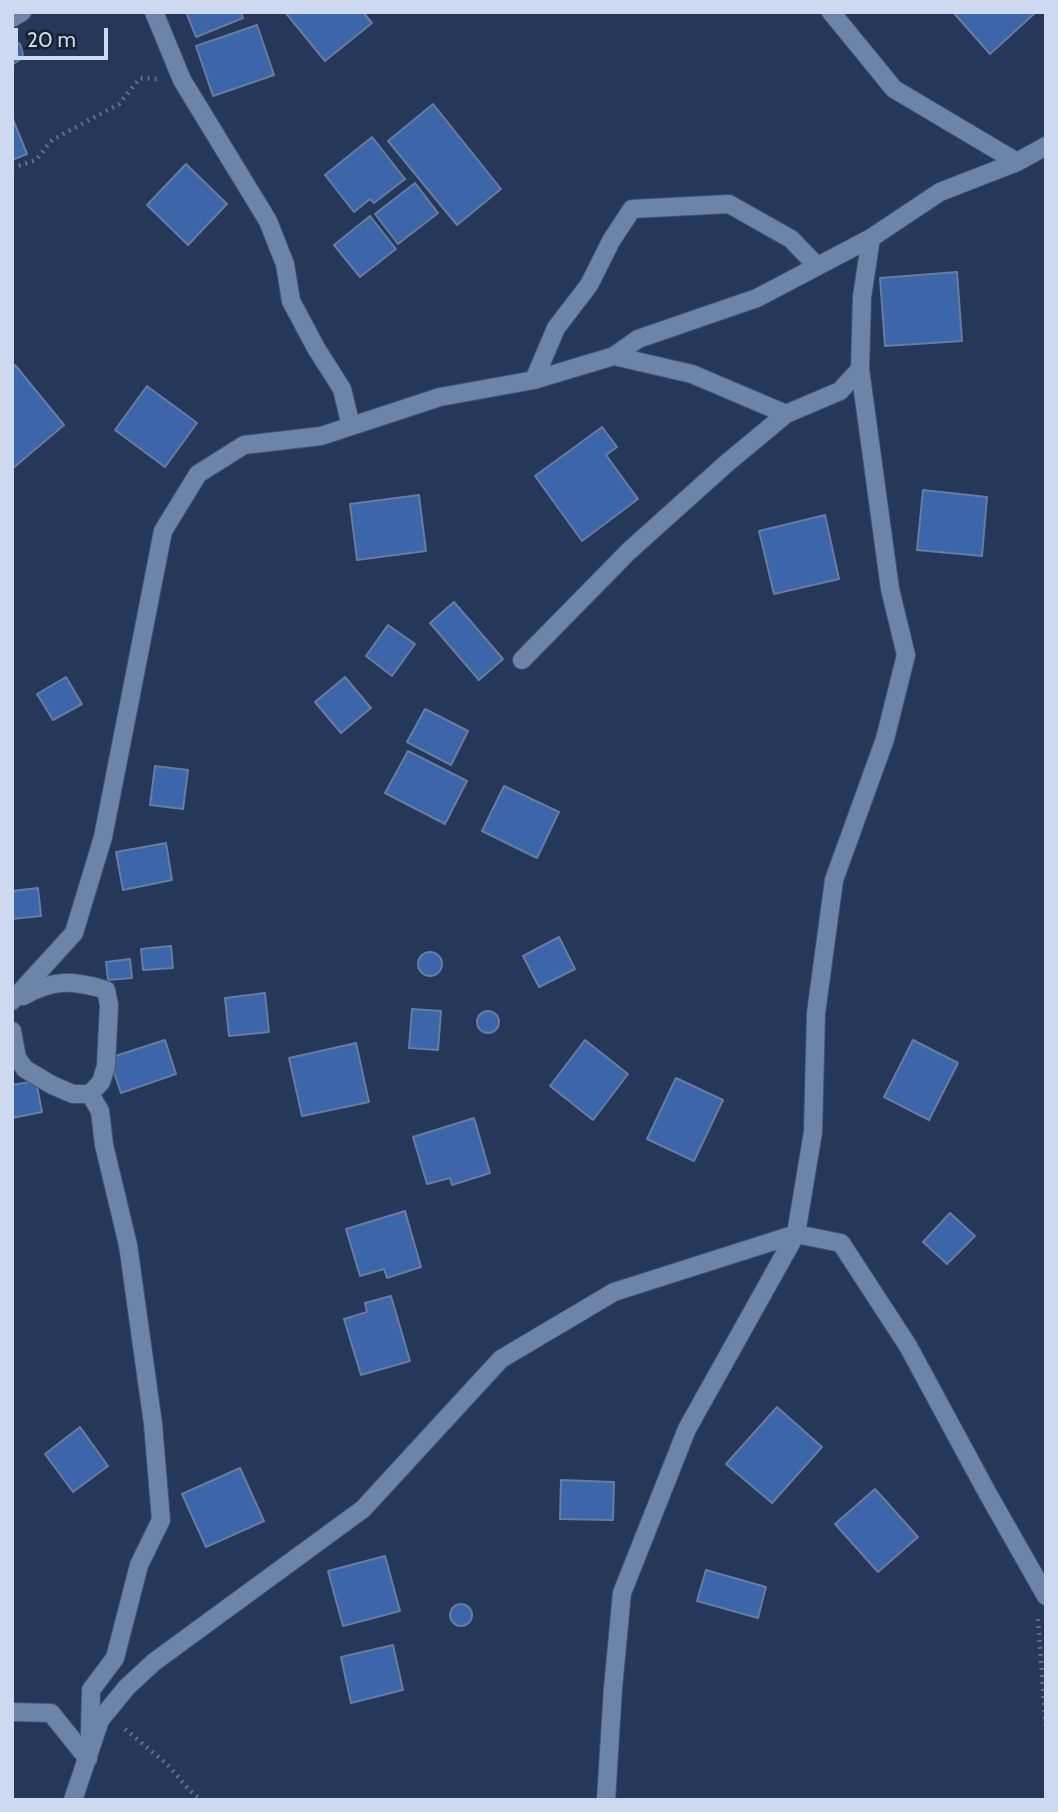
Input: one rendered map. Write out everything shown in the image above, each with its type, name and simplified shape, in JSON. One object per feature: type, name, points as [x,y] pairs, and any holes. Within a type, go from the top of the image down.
[{"type":"street","points":[[12,18],[22,12]]},
{"type":"street","points":[[154,12],[182,80],[268,221],[285,264],[291,301],[342,389],[351,426]]},
{"type":"street","points":[[831,12],[894,89],[1017,162]]},
{"type":"street","points":[[13,1003],[74,933],[103,837],[163,531],[198,474],[244,445],[321,436],[440,397],[534,380],[614,356],[638,339],[757,298],[871,238],[940,192],[1017,162],[1046,146]]},
{"type":"street","points":[[534,380],[556,328],[589,285],[611,241],[632,209],[729,204],[791,239],[817,266]]},
{"type":"street","points":[[606,1800],[622,1592],[687,1429],[796,1234],[813,1132],[816,1013],[834,880],[885,739],[906,655],[890,589],[860,369],[862,297],[871,238]]},
{"type":"street","points":[[614,356],[692,374],[786,414]]},
{"type":"street","points":[[522,660],[629,551],[727,463],[786,414],[841,391],[860,369]]},
{"type":"street","points":[[12,1031],[17,1058],[25,1069],[52,1085],[73,1094],[90,1094],[101,1082],[106,1066],[106,990],[79,982],[59,984],[38,988],[13,1003]]},
{"type":"street","points":[[89,1759],[91,1690],[115,1658],[139,1565],[161,1520],[152,1424],[128,1245],[104,1145],[100,1111],[90,1094]]},
{"type":"street","points":[[73,1800],[100,1720],[127,1687],[154,1662],[363,1509],[501,1359],[614,1292],[796,1234],[841,1244],[908,1346],[988,1494],[1041,1573],[1046,1595]]},
{"type":"street","points":[[12,1712],[51,1713],[89,1759]]},
{"type":"path","points":[[12,168],[36,160],[52,140],[119,104],[140,78],[182,80]]},
{"type":"path","points":[[1038,1618],[1046,1729]]},
{"type":"path","points":[[100,1720],[124,1728],[167,1764],[201,1800]]},
{"type":"building","points":[[186,12],[241,12],[243,18],[196,37]]},
{"type":"building","points":[[285,12],[363,12],[372,23],[325,61]]},
{"type":"building","points":[[953,12],[1036,12],[990,54]]},
{"type":"building","points":[[257,25],[274,75],[213,96],[196,46]]},
{"type":"building","points":[[12,39],[20,44],[23,54],[21,59],[12,65]]},
{"type":"building","points":[[433,104],[501,189],[457,225],[388,141]]},
{"type":"building","points":[[12,117],[27,154],[12,160]]},
{"type":"building","points":[[372,137],[405,179],[374,203],[370,199],[354,212],[325,175]]},
{"type":"building","points":[[186,164],[227,204],[188,245],[147,205]]},
{"type":"building","points":[[415,183],[438,213],[398,244],[375,214]]},
{"type":"building","points":[[370,216],[396,249],[360,277],[334,245]]},
{"type":"building","points":[[957,272],[962,341],[885,346],[880,278]]},
{"type":"building","points":[[15,365],[64,425],[12,469],[12,368]]},
{"type":"building","points":[[147,386],[197,423],[165,467],[115,430]]},
{"type":"building","points":[[602,427],[617,447],[606,455],[638,499],[582,541],[535,476]]},
{"type":"building","points":[[923,490],[987,497],[982,556],[917,550]]},
{"type":"building","points":[[419,495],[426,551],[357,560],[350,504]]},
{"type":"building","points":[[825,515],[839,579],[774,594],[759,531]]},
{"type":"building","points":[[454,602],[503,659],[479,680],[430,623]]},
{"type":"building","points":[[388,625],[415,644],[392,676],[366,656]]},
{"type":"building","points":[[66,677],[82,704],[53,720],[37,694]]},
{"type":"building","points":[[345,677],[371,708],[341,733],[315,702]]},
{"type":"building","points":[[425,709],[468,731],[451,765],[407,742]]},
{"type":"building","points":[[408,751],[467,781],[445,824],[385,793]]},
{"type":"building","points":[[155,766],[188,770],[183,809],[150,805]]},
{"type":"building","points":[[504,786],[559,812],[537,858],[482,831]]},
{"type":"building","points":[[166,843],[172,880],[123,890],[116,852]]},
{"type":"building","points":[[38,888],[41,916],[12,919],[12,891]]},
{"type":"building","points":[[559,937],[575,969],[539,987],[523,956]]},
{"type":"building","points":[[171,946],[173,968],[143,970],[141,949]]},
{"type":"building","points":[[430,952],[439,955],[442,964],[439,973],[430,976],[421,973],[418,964],[421,955]]},
{"type":"building","points":[[130,959],[132,978],[108,980],[106,962]]},
{"type":"building","points":[[265,993],[269,1032],[229,1036],[225,998]]},
{"type":"building","points":[[412,1009],[441,1011],[438,1050],[409,1048]]},
{"type":"building","points":[[488,1011],[496,1014],[499,1022],[496,1030],[488,1033],[480,1030],[477,1022],[480,1014]]},
{"type":"building","points":[[165,1040],[176,1074],[121,1093],[109,1058]]},
{"type":"building","points":[[585,1040],[628,1074],[593,1120],[550,1086]]},
{"type":"building","points":[[913,1040],[958,1063],[929,1120],[884,1097]]},
{"type":"building","points":[[356,1043],[369,1102],[302,1116],[289,1058]]},
{"type":"building","points":[[676,1078],[723,1100],[694,1161],[647,1139]]},
{"type":"building","points":[[36,1081],[42,1112],[12,1118],[12,1085]]},
{"type":"building","points":[[474,1118],[490,1173],[452,1185],[450,1178],[427,1184],[413,1137]]},
{"type":"building","points":[[405,1211],[421,1267],[387,1278],[384,1269],[360,1276],[346,1229]]},
{"type":"building","points":[[950,1213],[975,1236],[947,1264],[923,1242]]},
{"type":"building","points":[[391,1296],[410,1361],[361,1375],[344,1319],[367,1312],[365,1303]]},
{"type":"building","points":[[777,1407],[822,1447],[772,1503],[726,1464]]},
{"type":"building","points":[[80,1427],[108,1466],[73,1492],[45,1454]]},
{"type":"building","points":[[240,1468],[264,1521],[206,1547],[182,1494]]},
{"type":"building","points":[[561,1480],[614,1482],[613,1520],[560,1519]]},
{"type":"building","points":[[875,1489],[918,1537],[878,1572],[835,1524]]},
{"type":"building","points":[[385,1556],[400,1611],[343,1626],[328,1571]]},
{"type":"building","points":[[706,1570],[766,1587],[758,1618],[697,1601]]},
{"type":"building","points":[[461,1604],[469,1607],[472,1615],[469,1623],[461,1626],[453,1623],[450,1615],[453,1607]]},
{"type":"building","points":[[393,1645],[403,1690],[351,1703],[341,1657]]}]
